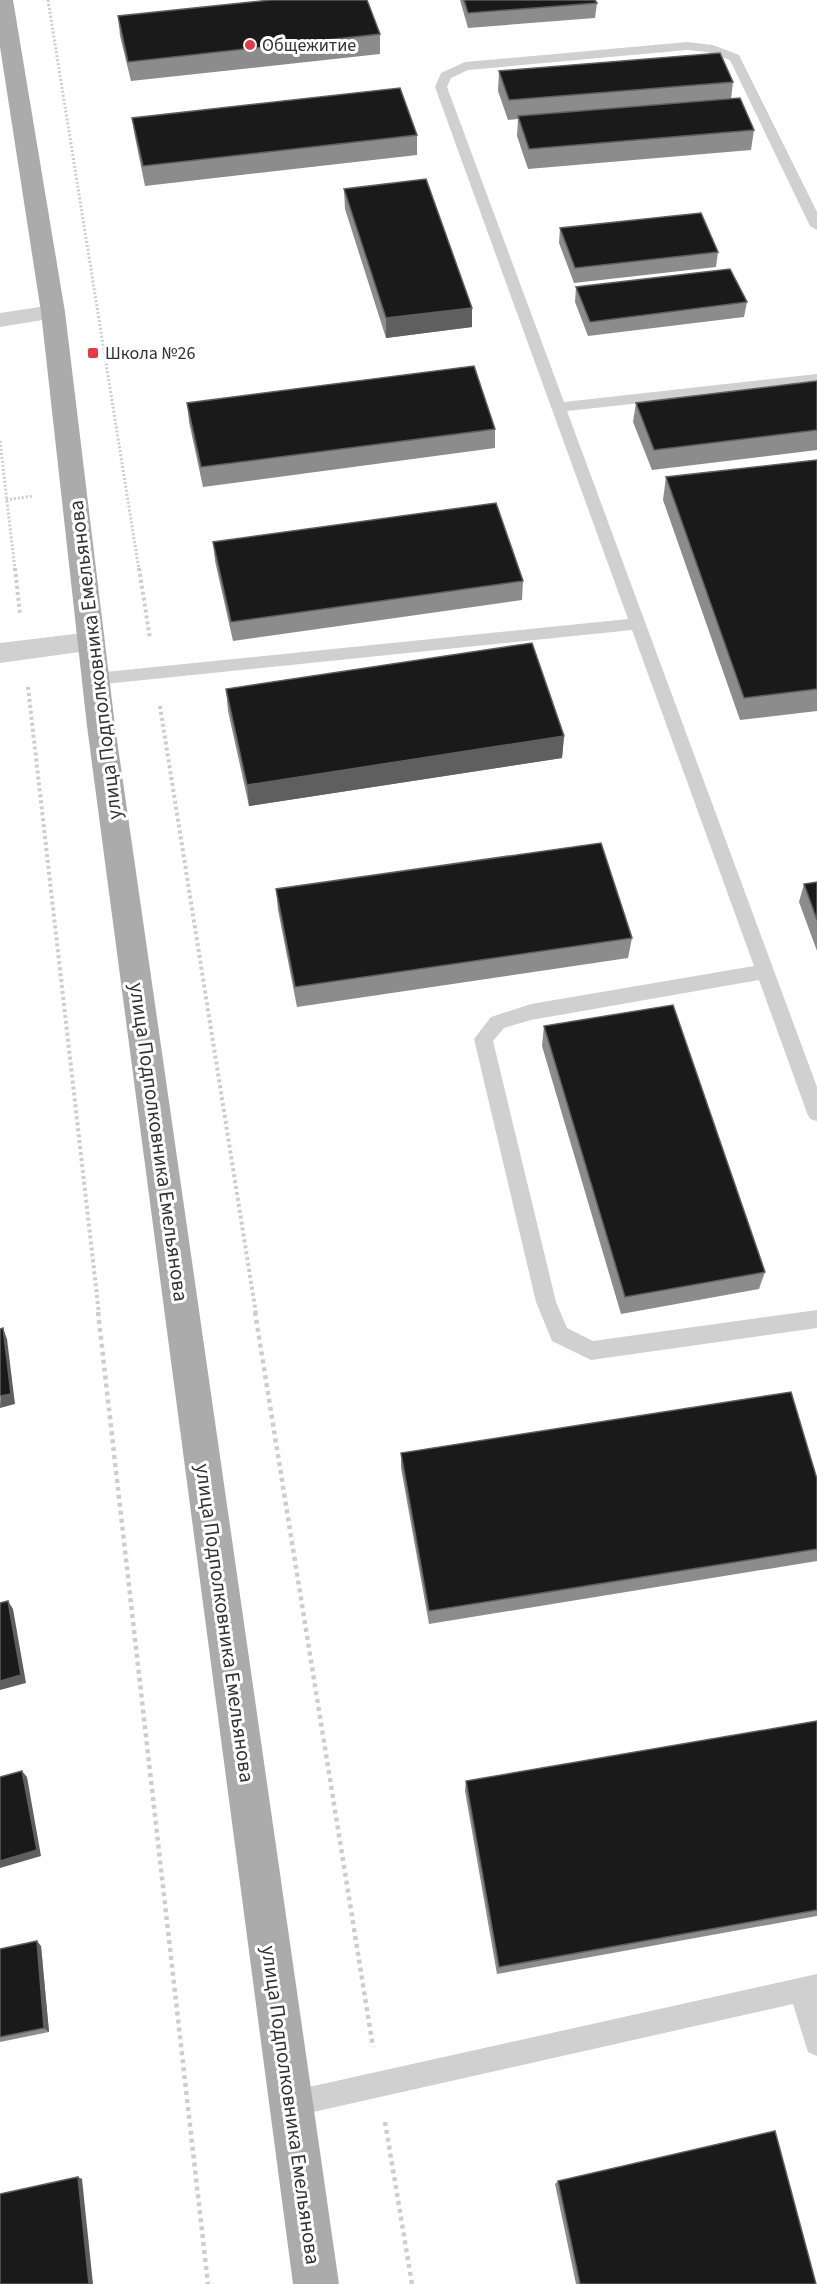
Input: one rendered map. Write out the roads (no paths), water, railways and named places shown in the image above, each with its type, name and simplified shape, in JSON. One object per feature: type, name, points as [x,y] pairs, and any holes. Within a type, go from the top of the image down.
[{"type":"main road","name":"улица Подполковника Емельянова","points":[[3,0],[52,312],[95,679],[316,2284]]},
{"type":"street","points":[[0,320],[52,312]]},
{"type":"street","points":[[12,651],[91,642]]},
{"type":"lane","points":[[817,226],[735,58],[710,48],[687,46],[465,66],[445,76],[441,87],[817,1113]]},
{"type":"lane","points":[[558,407],[817,379]]},
{"type":"lane","points":[[95,679],[637,624]]},
{"type":"lane","points":[[765,972],[531,1012],[498,1022],[483,1039],[546,1302],[559,1334],[591,1351],[817,1319]]},
{"type":"lane","points":[[291,2104],[809,1987],[817,2043]]},
{"type":"place","name":"Общежитие","points":[[250,45]]},
{"type":"place","name":"Школа №26","points":[[93,353]]}]
